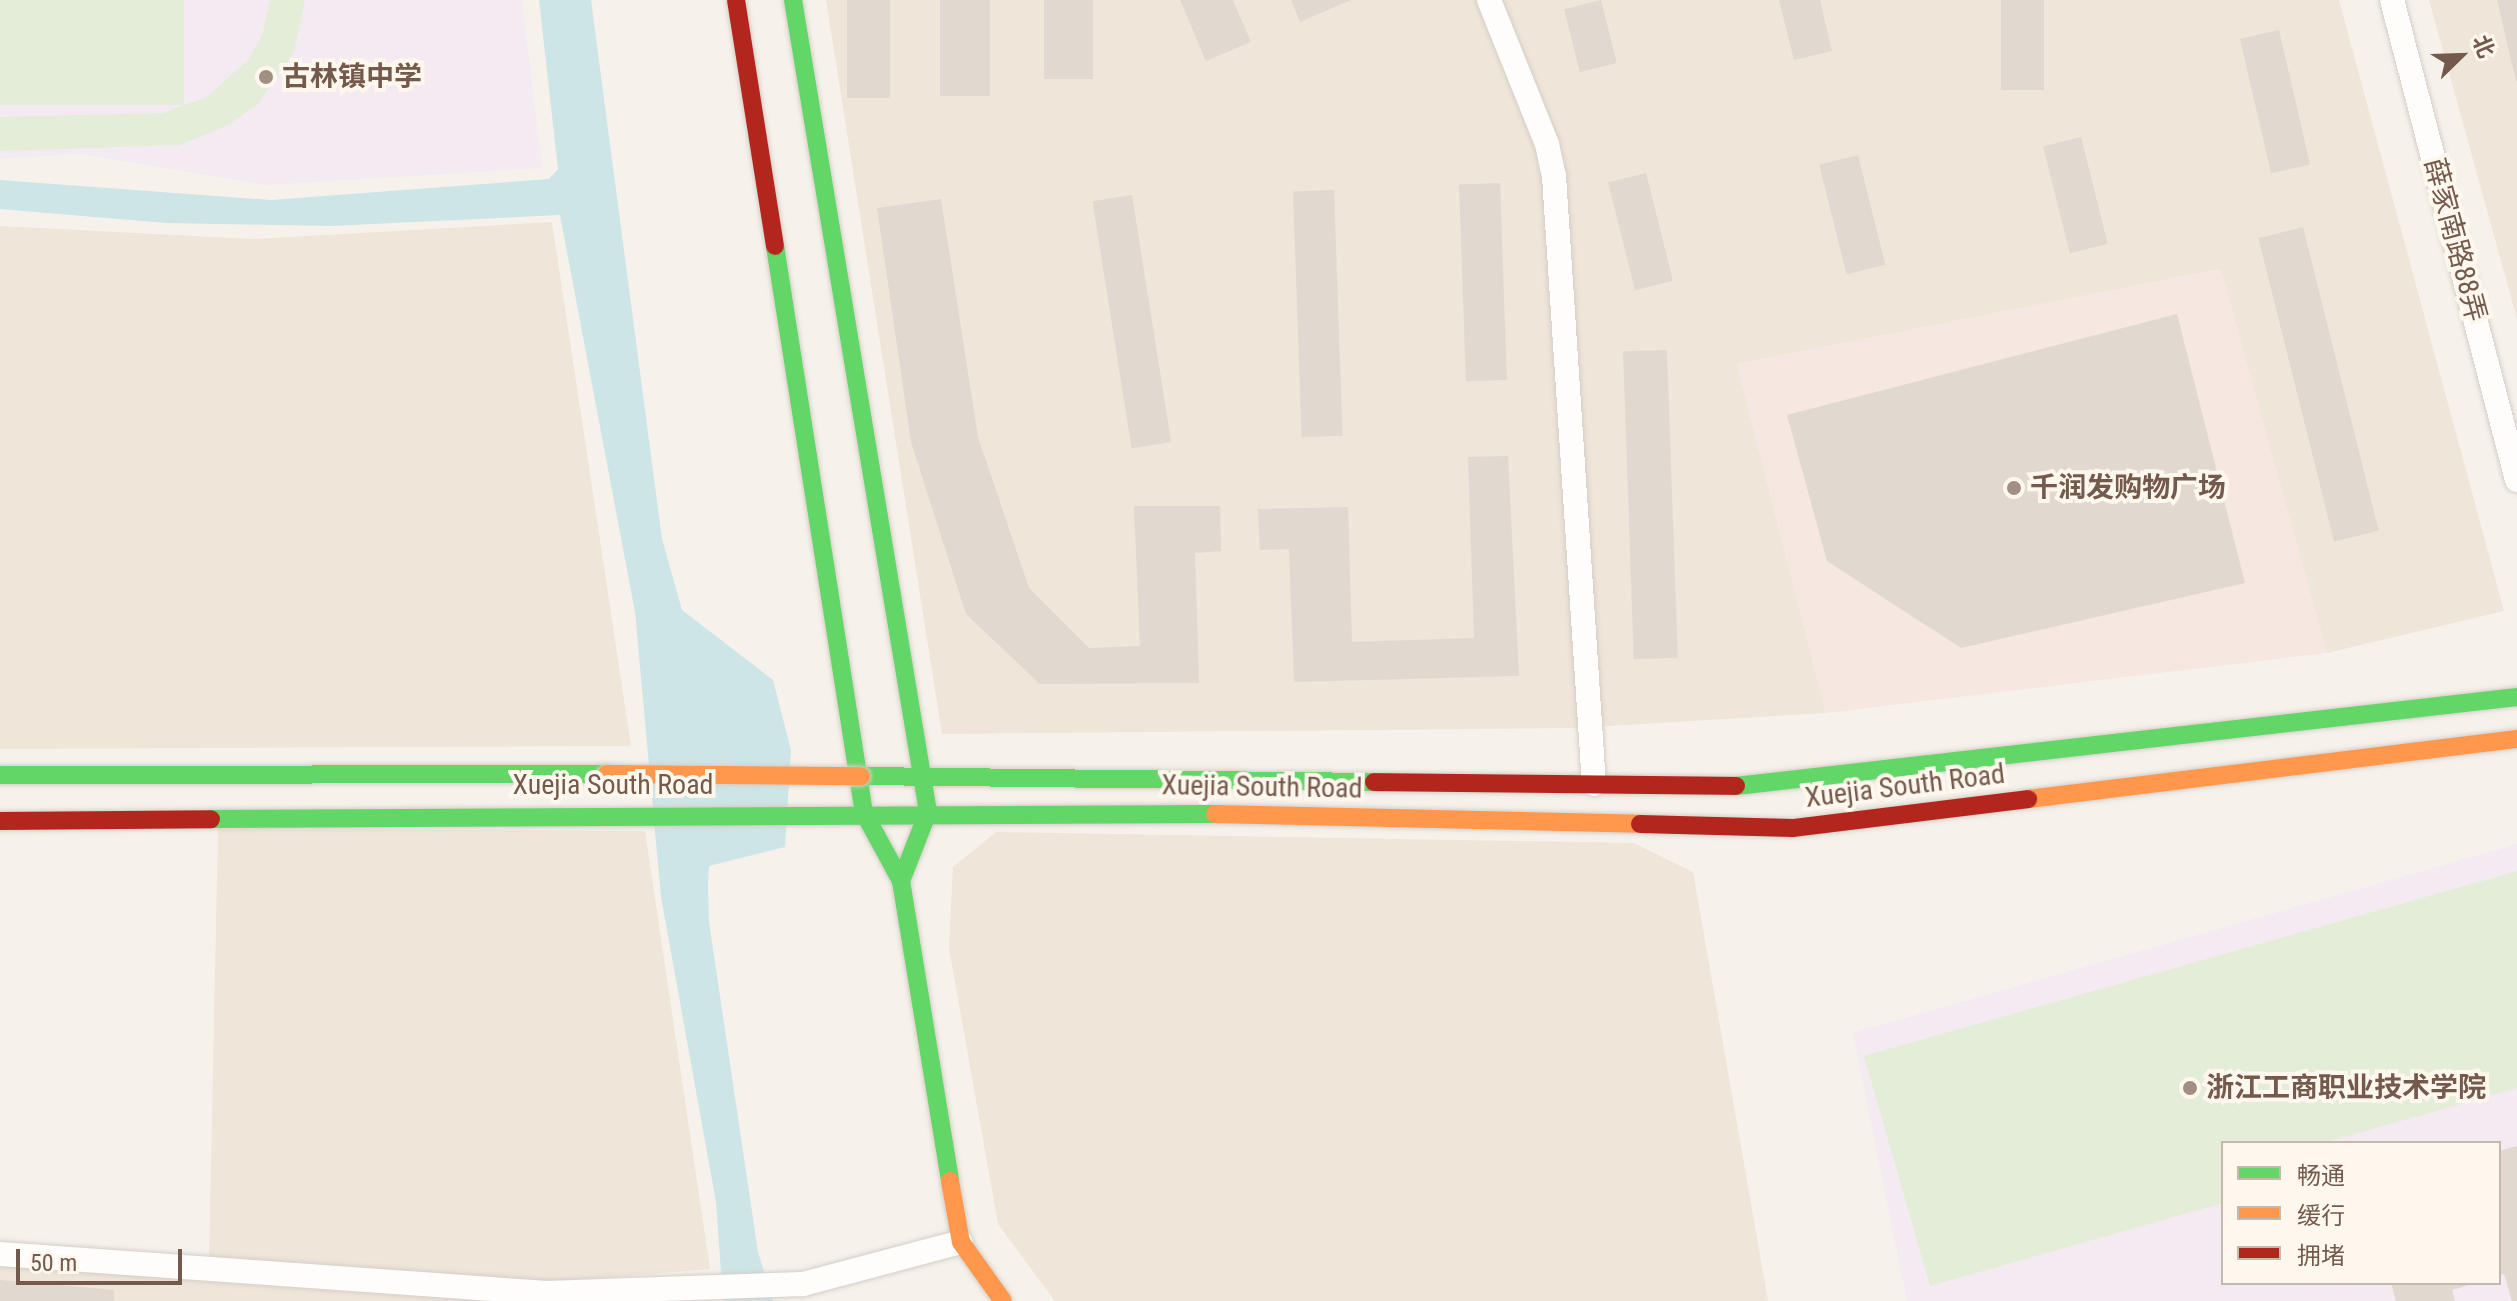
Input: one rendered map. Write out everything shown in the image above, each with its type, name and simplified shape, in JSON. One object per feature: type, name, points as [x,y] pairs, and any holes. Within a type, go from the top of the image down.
[{"type":"main road","points":[[736,0],[864,813],[901,881],[913,979],[961,1242],[1003,1301]]},
{"type":"main road","points":[[793,0],[928,812],[901,881]]},
{"type":"main road","name":"Xuejia South Road","points":[[0,775],[607,774],[1745,786],[2517,697]]},
{"type":"main road","name":"Xuejia South Road","points":[[0,821],[1085,811],[1793,828],[2517,739]]},
{"type":"street","points":[[1489,0],[1547,144],[1554,176],[1594,784]]},
{"type":"street","name":"薛家南路88弄","points":[[2392,0],[2517,480]]},
{"type":"street","points":[[0,1254],[547,1293],[803,1284],[961,1242]]},
{"type":"shaded area","name":"古林镇中学","points":[[0,0],[522,0],[542,168],[267,185],[82,154],[0,159]]},
{"type":"shaded area","points":[[826,0],[2339,0],[2504,611],[2327,653],[2220,269],[1737,364],[1826,713],[1574,728],[942,734]]},
{"type":"shaded area","points":[[2429,0],[2517,0],[2517,319]]},
{"type":"shaded area","points":[[552,222],[631,746],[0,749],[0,226],[253,239]]},
{"type":"shaded area","points":[[2221,269],[2327,653],[1826,713],[1737,364]]},
{"type":"shaded area","points":[[218,829],[645,831],[710,1269],[549,1282],[209,1260]]},
{"type":"shaded area","points":[[996,832],[1634,843],[1693,872],[1768,1301],[1055,1301],[998,1224],[949,948],[953,867]]},
{"type":"shaded area","name":"浙江工商职业技术学院","points":[[2517,844],[2517,1301],[1907,1301],[1853,1033]]},
{"type":"shaded area","points":[[0,1263],[601,1301],[0,1301]]},
{"type":"green space","points":[[0,0],[184,0],[184,105],[0,105]]},
{"type":"green space","points":[[270,0],[305,0],[294,52],[258,104],[228,125],[180,145],[0,151],[0,117],[163,113],[207,97],[248,60],[262,36]]},
{"type":"green space","name":"浙江工商职业技术学院","points":[[2517,871],[2517,1088],[2330,1141],[2221,1141],[2221,1204],[1930,1286],[1864,1056]]},
{"type":"water","points":[[539,0],[591,0],[662,539],[682,610],[773,680],[791,750],[785,847],[709,866],[708,884],[709,922],[758,1252],[773,1301],[723,1301],[716,1202],[661,897],[635,612],[560,215],[330,226],[166,223],[0,209],[0,180],[271,200],[549,179],[558,169]]},
{"type":"building","points":[[847,0],[890,0],[890,98],[847,98]]},
{"type":"building","points":[[940,0],[990,0],[990,96],[940,96]]},
{"type":"building","points":[[1044,0],[1093,0],[1093,79],[1044,79]]},
{"type":"building","points":[[1180,0],[1233,0],[1251,42],[1206,61]]},
{"type":"building","points":[[1291,0],[1351,0],[1300,22]]},
{"type":"building","points":[[1601,0],[1617,63],[1580,72],[1564,9]]},
{"type":"building","points":[[1779,0],[1820,0],[1832,51],[1794,60]]},
{"type":"building","points":[[2001,0],[2044,0],[2044,90],[2001,90]]},
{"type":"building","points":[[2497,0],[2517,0],[2517,81],[2516,81]]},
{"type":"building","points":[[2279,30],[2310,164],[2271,173],[2240,39]]},
{"type":"building","points":[[2081,137],[2108,244],[2070,253],[2043,146]]},
{"type":"building","points":[[1858,155],[1885,265],[1847,274],[1819,165]]},
{"type":"building","points":[[1646,173],[1673,281],[1635,290],[1608,182]]},
{"type":"building","points":[[1500,183],[1507,380],[1466,381],[1459,184]]},
{"type":"building","points":[[1334,190],[1343,436],[1302,437],[1293,191]]},
{"type":"building","points":[[1132,195],[1171,442],[1132,448],[1092,201]]},
{"type":"building","points":[[941,199],[978,437],[1029,588],[1089,648],[1140,646],[1134,506],[1220,506],[1221,551],[1195,553],[1199,683],[1040,684],[966,614],[911,442],[877,208]]},
{"type":"building","points":[[2303,227],[2379,531],[2334,542],[2258,238]]},
{"type":"building","name":"千润发购物广场","points":[[2177,314],[2245,583],[1961,648],[1827,561],[1787,415]]},
{"type":"building","points":[[1667,350],[1678,658],[1634,659],[1623,352]]},
{"type":"building","points":[[1508,456],[1519,676],[1294,682],[1289,549],[1260,550],[1258,509],[1348,507],[1352,642],[1474,638],[1468,457]]},
{"type":"building","points":[[2517,1146],[2517,1301],[2512,1301],[2504,1274],[2501,1275],[2501,1150]]},
{"type":"building","points":[[0,1280],[114,1290],[114,1301],[0,1301]]},
{"type":"building","points":[[2392,1285],[2469,1285],[2452,1290],[2455,1301],[2396,1301]]},
{"type":"traffic: fast","points":[[793,0],[928,812],[901,881]]},
{"type":"traffic: fast","points":[[775,246],[864,813],[901,881],[950,1181]]},
{"type":"traffic: fast","points":[[1736,786],[2517,697]]},
{"type":"traffic: fast","points":[[0,775],[607,774]]},
{"type":"traffic: fast","points":[[861,776],[1374,782]]},
{"type":"traffic: fast","points":[[211,819],[1215,814]]},
{"type":"traffic: slow","points":[[2028,799],[2517,739]]},
{"type":"traffic: slow","points":[[607,774],[861,776]]},
{"type":"traffic: slow","points":[[1215,814],[1640,824]]},
{"type":"traffic: slow","points":[[950,1181],[961,1242],[1003,1301]]},
{"type":"traffic: jam","points":[[736,0],[775,246]]},
{"type":"traffic: jam","points":[[1374,782],[1736,786]]},
{"type":"traffic: jam","points":[[1640,824],[1793,828],[2028,799]]},
{"type":"traffic: jam","points":[[0,821],[211,819]]},
{"type":"place","name":"古林镇中学","points":[[266,77]]},
{"type":"place","name":"千润发购物广场","points":[[2014,488]]},
{"type":"place","name":"浙江工商职业技术学院","points":[[2190,1088]]}]
